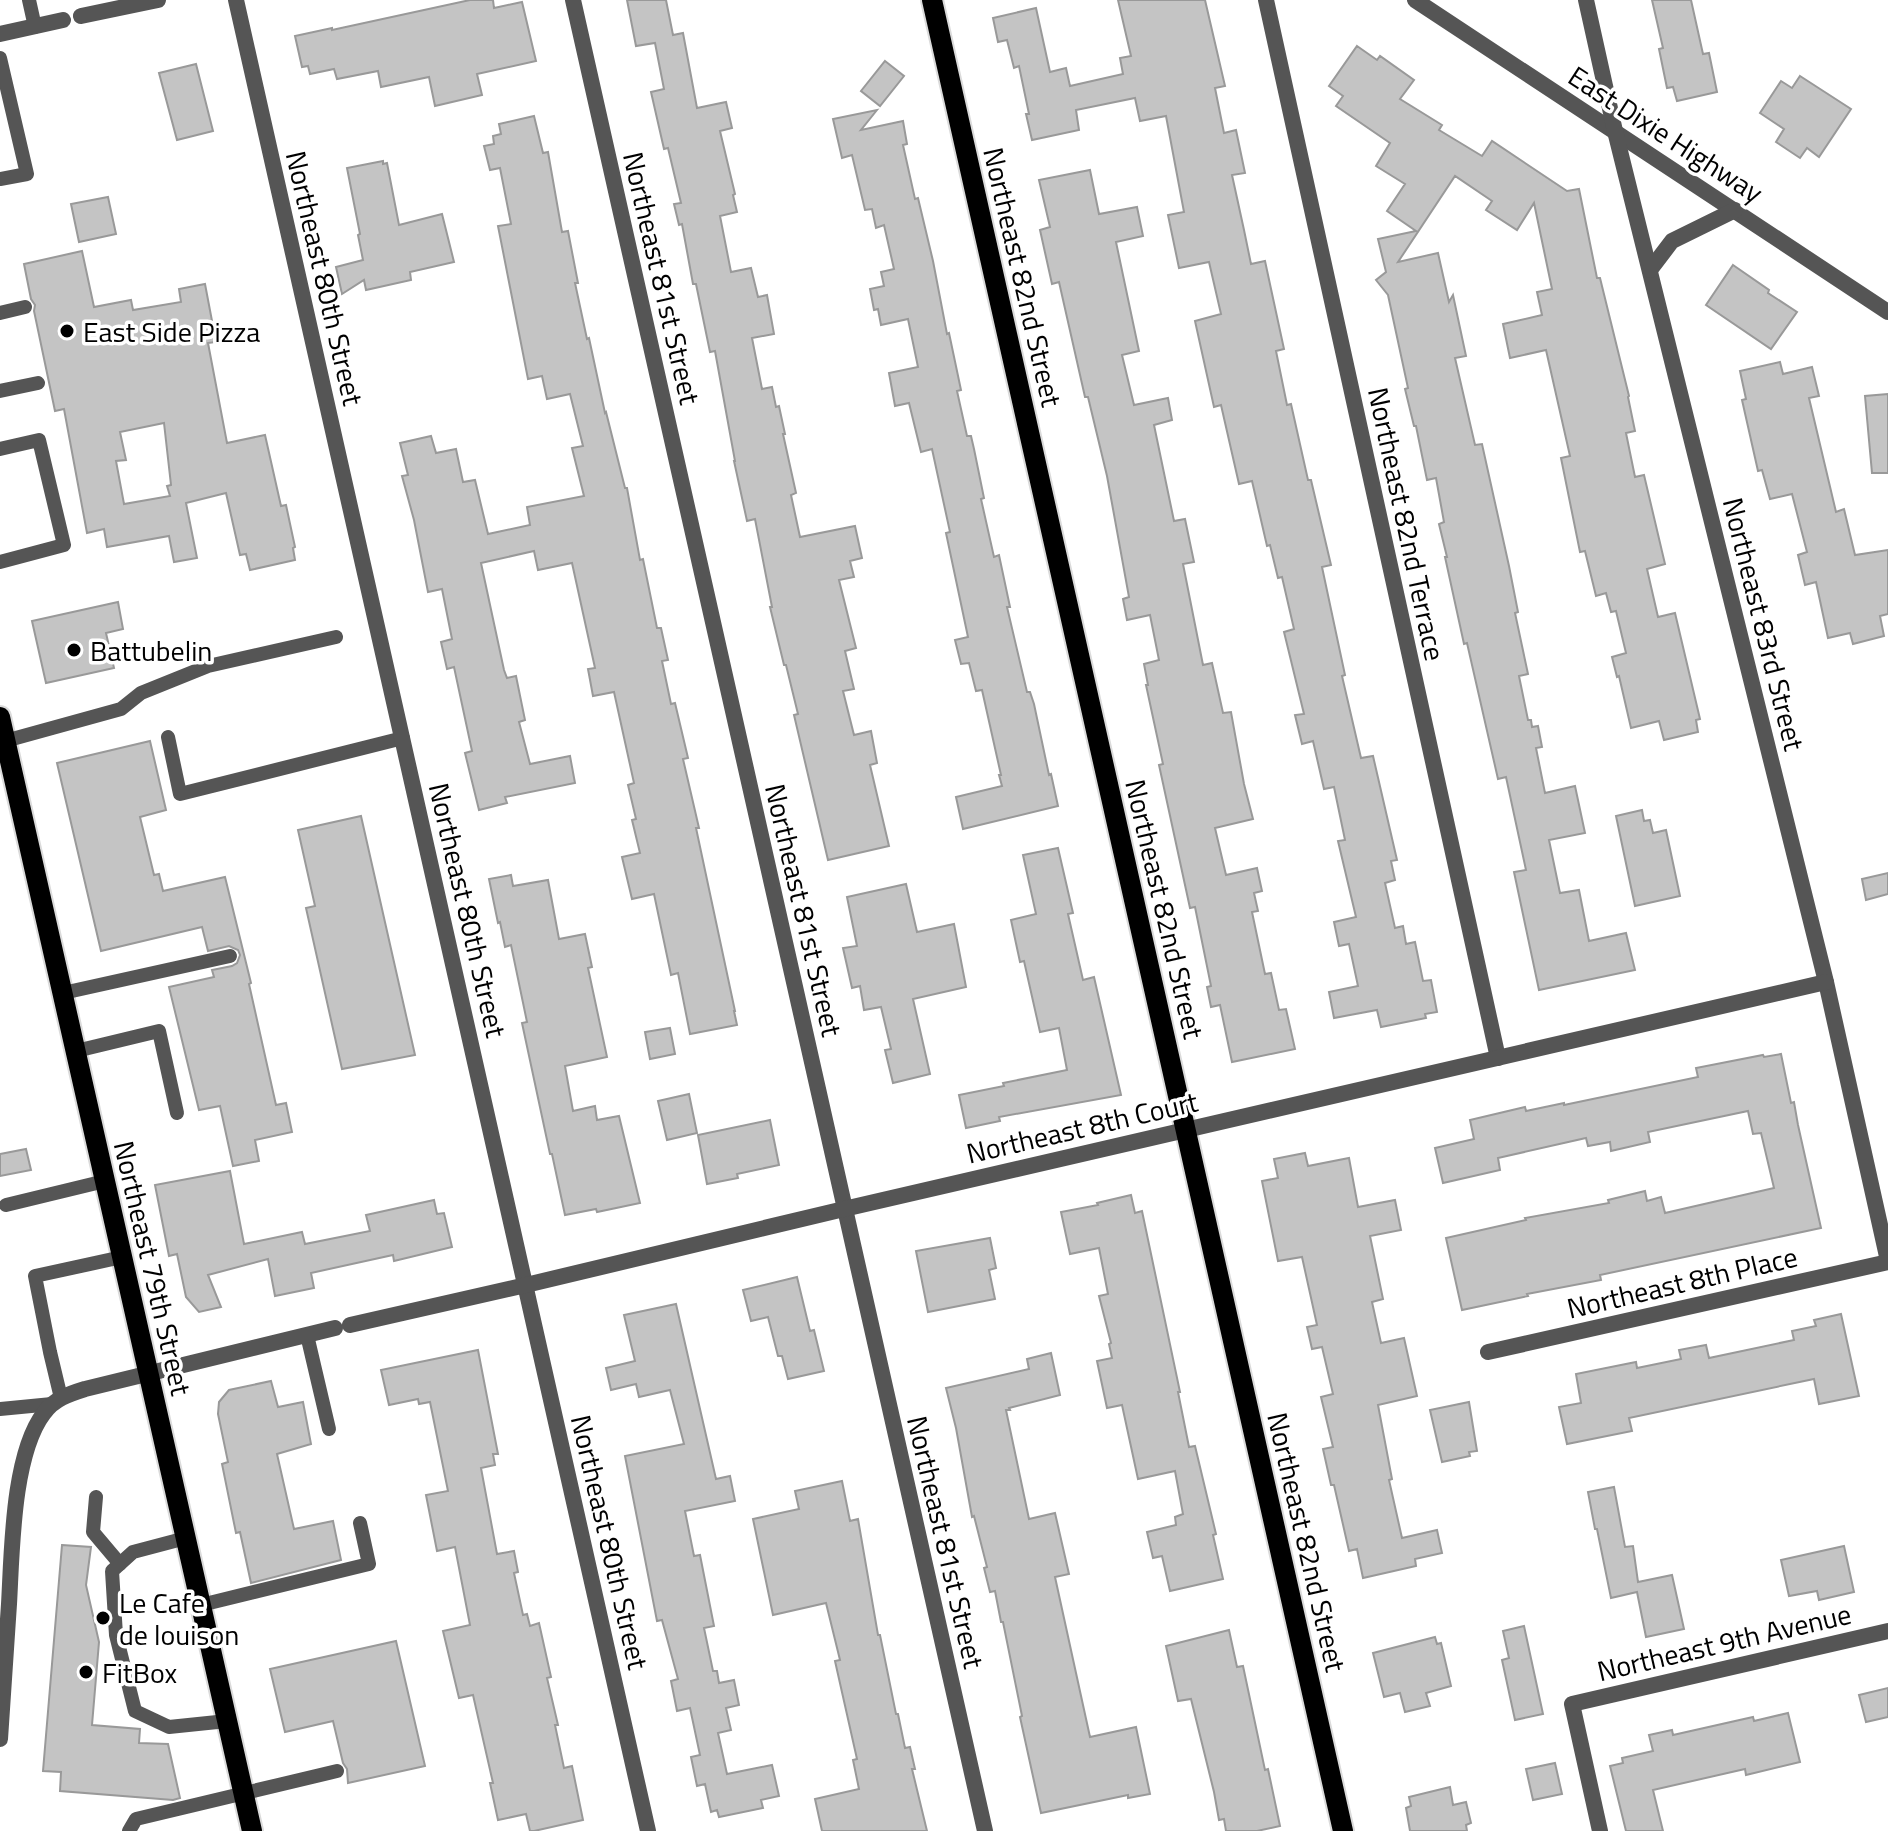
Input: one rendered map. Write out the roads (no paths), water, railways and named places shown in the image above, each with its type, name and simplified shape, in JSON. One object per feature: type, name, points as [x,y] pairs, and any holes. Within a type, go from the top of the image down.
[{"type":"main road","name":"Northeast 82nd Street","points":[[932,0],[1343,1831]]},
{"type":"main road","name":"Northeast 79th Street","points":[[0,717],[252,1831]]},
{"type":"street","points":[[81,16],[158,0]]},
{"type":"street","name":"Northeast 80th Street","points":[[236,0],[648,1831]]},
{"type":"street","name":"Northeast 81st Street","points":[[573,0],[985,1831]]},
{"type":"street","name":"Northeast 82nd Terrace","points":[[1266,0],[1498,1058]]},
{"type":"street","name":"East Dixie Highway","points":[[1415,0],[1888,312]]},
{"type":"street","name":"Northeast 83rd Street","points":[[1586,0],[1615,131],[1826,982],[1888,1262]]},
{"type":"street","points":[[0,34],[63,20]]},
{"type":"street","points":[[1650,270],[1672,241],[1735,210]]},
{"type":"street","name":"Northeast 8th Court","points":[[56,1401],[85,1389],[342,1326],[1826,982]]},
{"type":"street","name":"Northeast 8th Place","points":[[1488,1352],[1888,1262]]},
{"type":"street","points":[[0,1739],[13,1529],[20,1480],[37,1424],[56,1401]]},
{"type":"street","name":"Northeast 9th Avenue","points":[[1600,1831],[1572,1704],[1888,1631]]},
{"type":"lane","points":[[29,0],[35,27]]},
{"type":"lane","points":[[0,58],[27,174],[0,179]]},
{"type":"lane","points":[[0,313],[25,307]]},
{"type":"lane","points":[[0,391],[38,383]]},
{"type":"lane","points":[[0,449],[39,440],[64,545],[0,562]]},
{"type":"lane","points":[[5,741],[121,709],[141,693],[208,666],[336,637]]},
{"type":"lane","points":[[168,737],[180,794],[403,738]]},
{"type":"lane","points":[[63,993],[230,956]]},
{"type":"lane","points":[[76,1051],[159,1031],[177,1113]]},
{"type":"lane","points":[[6,1205],[105,1181]]},
{"type":"lane","points":[[0,1409],[56,1401],[35,1276],[122,1257]]},
{"type":"lane","points":[[307,1335],[329,1429]]},
{"type":"lane","points":[[96,1497],[93,1532],[120,1564]]},
{"type":"lane","points":[[201,1605],[369,1564],[360,1523]]},
{"type":"lane","points":[[186,1538],[133,1552],[112,1571],[116,1635],[135,1711],[169,1727],[227,1721]]},
{"type":"lane","points":[[129,1831],[136,1819],[337,1771]]},
{"type":"place","name":"East Side Pizza","points":[[67,331]]},
{"type":"place","name":"Battubelin","points":[[74,650]]},
{"type":"place","name":"Le Cafe de louison","points":[[103,1618]]},
{"type":"place","name":"FitBox","points":[[86,1672]]}]
